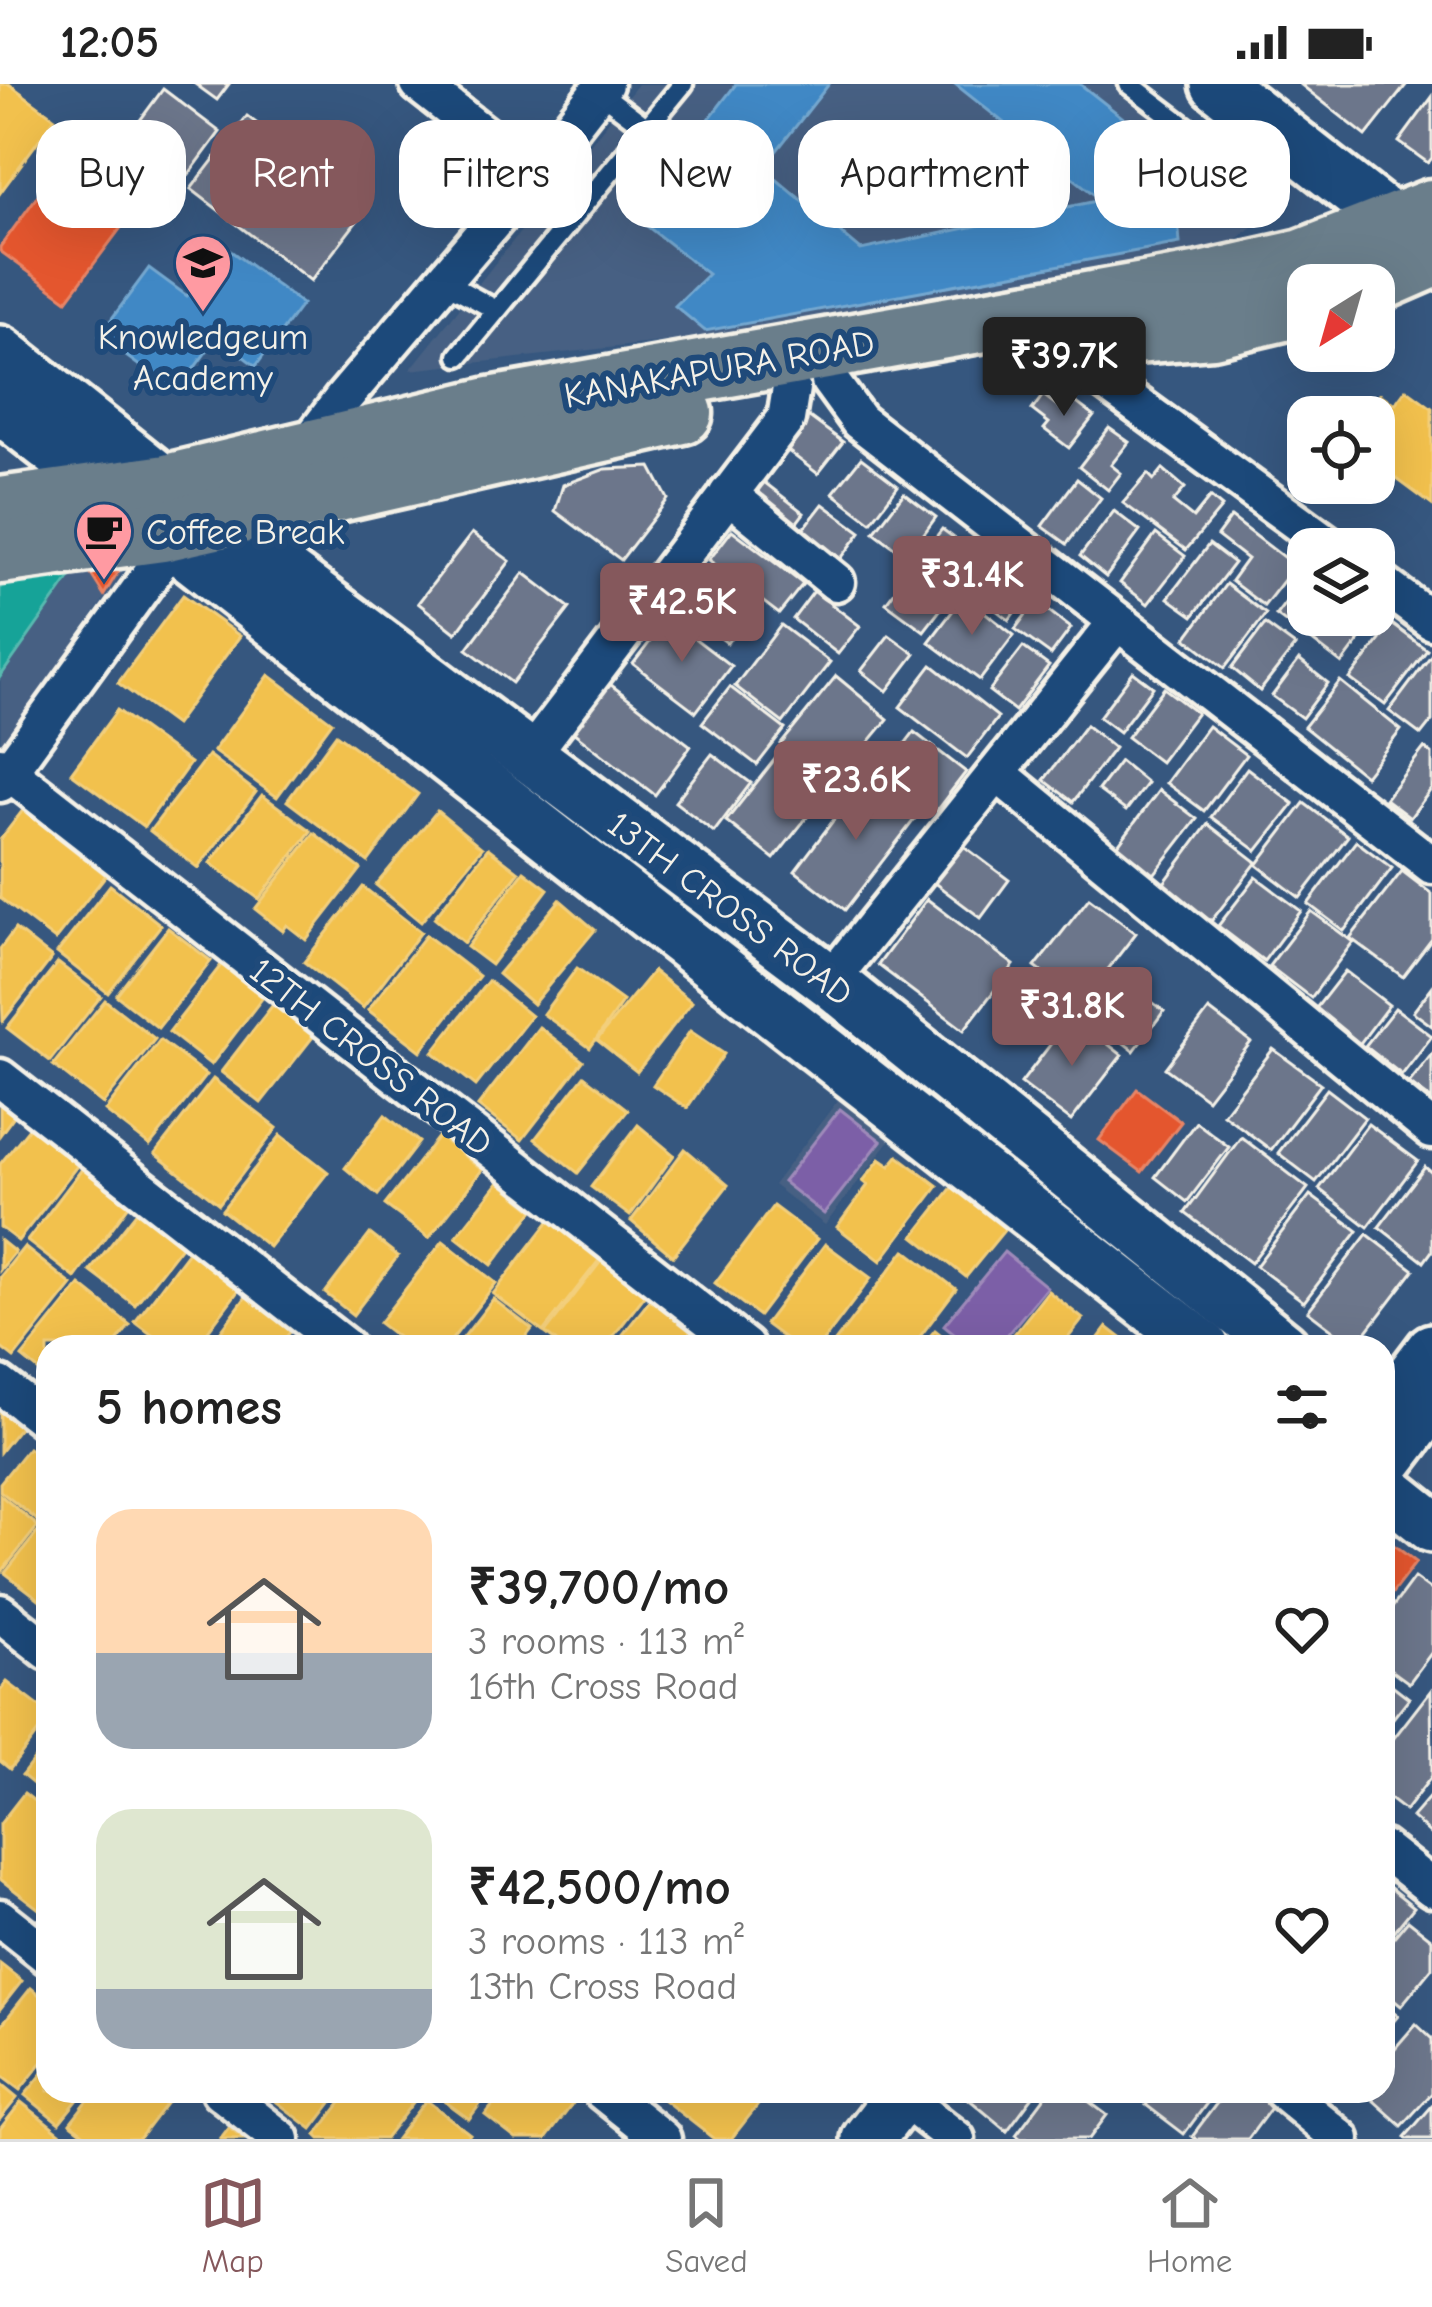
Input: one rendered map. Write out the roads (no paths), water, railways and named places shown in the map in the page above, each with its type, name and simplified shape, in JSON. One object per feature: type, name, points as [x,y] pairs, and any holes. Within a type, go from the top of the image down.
[{"type":"main road","points":[[1216,84],[1420,231],[1389,264]]},
{"type":"main road","name":"KANAKAPURA ROAD","points":[[302,475],[490,408],[1201,283],[1420,231]]},
{"type":"main road","name":"KANAKAPURA ROAD","points":[[0,553],[163,507],[302,475],[1069,338],[1212,327],[1287,309]]},
{"type":"main road","points":[[0,352],[163,507]]},
{"type":"main road","points":[[0,407],[163,507]]},
{"type":"main road","name":"KANAKAPURA ROAD","points":[[0,508],[163,507]]},
{"type":"main road","name":"13TH CROSS ROAD","points":[[163,507],[530,755],[830,981],[1268,1335]]},
{"type":"main road","name":"13TH CROSS ROAD","points":[[163,507],[260,614],[1188,1335]]},
{"type":"main road","points":[[1432,1350],[1400,1444],[1432,1526]]},
{"type":"main road","points":[[828,2139],[877,2103]]},
{"type":"main road","points":[[868,2139],[885,2103]]},
{"type":"street","points":[[418,84],[464,120]]},
{"type":"street","points":[[576,120],[601,88]]},
{"type":"street","points":[[302,475],[443,281],[488,228]]},
{"type":"street","points":[[1069,338],[1096,375],[1305,528]]},
{"type":"street","points":[[530,755],[811,384],[1432,865]]},
{"type":"street","points":[[728,494],[836,582]]},
{"type":"street","points":[[3,773],[155,569],[163,507]]},
{"type":"street","points":[[1395,594],[1432,621]]},
{"type":"street","points":[[830,981],[1117,622]]},
{"type":"street","name":"12TH CROSS ROAD","points":[[3,773],[729,1335]]},
{"type":"street","points":[[997,773],[1432,1130]]},
{"type":"street","points":[[0,1078],[330,1335]]},
{"type":"street","points":[[0,1385],[36,1413]]},
{"type":"street","points":[[0,1613],[36,1642]]},
{"type":"street","points":[[1395,1859],[1432,1888]]},
{"type":"street","points":[[0,1918],[36,1946]]},
{"type":"street","points":[[235,2103],[281,2139]]},
{"type":"street","points":[[617,2103],[662,2139]]},
{"type":"street","points":[[904,2103],[956,2139]]},
{"type":"street","points":[[1298,2103],[1341,2139]]},
{"type":"lane","points":[[653,120],[682,84]]},
{"type":"lane","points":[[1140,87],[1178,120]]},
{"type":"lane","points":[[601,88],[637,120]]},
{"type":"lane","points":[[459,356],[616,164]]},
{"type":"lane","points":[[443,281],[496,310]]},
{"type":"place","name":"Knowledgeum Academy","points":[[203,314]]},
{"type":"place","name":"Coffee Break","points":[[104,582]]}]
